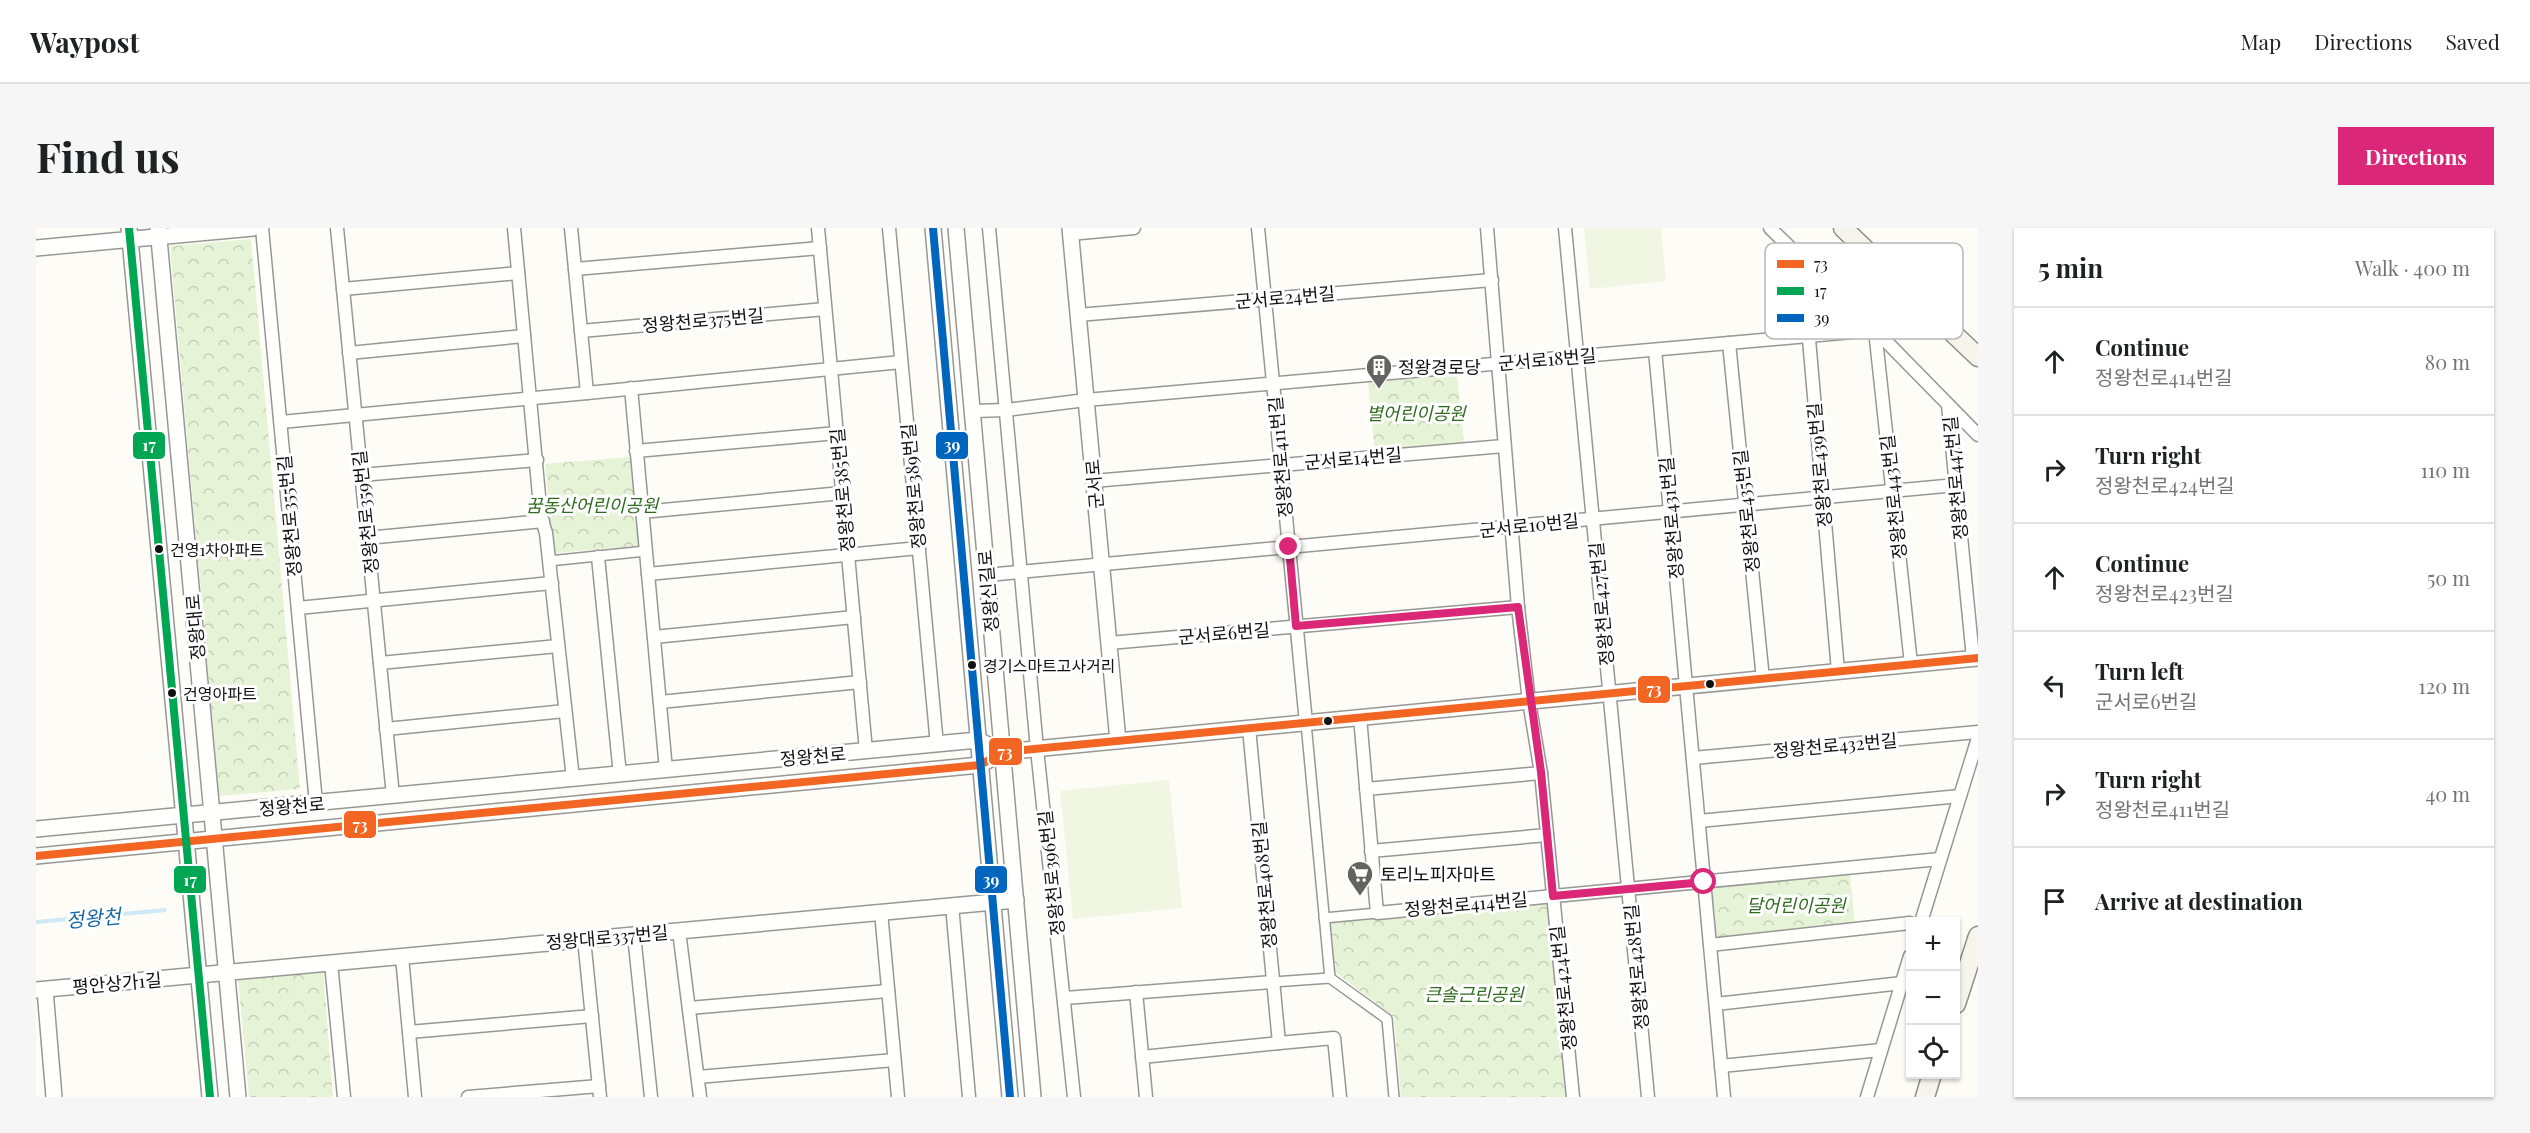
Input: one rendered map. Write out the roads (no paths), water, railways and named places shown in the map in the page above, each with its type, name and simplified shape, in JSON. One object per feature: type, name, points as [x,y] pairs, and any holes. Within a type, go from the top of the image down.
[{"type":"main road","points":[[1842,228],[1860,243]]},
{"type":"main road","points":[[1856,228],[1870,243]]},
{"type":"main road","points":[[1963,332],[1978,345]]},
{"type":"main road","points":[[1961,339],[1978,357]]},
{"type":"main road","points":[[1960,992],[1978,936]]},
{"type":"main road","points":[[1925,1097],[1930,1079]]},
{"type":"street","points":[[36,248],[129,234],[253,228]]},
{"type":"street","name":"정왕천로355번길","points":[[262,228],[316,804]]},
{"type":"street","name":"정왕천로359번길","points":[[337,228],[393,796]]},
{"type":"street","points":[[514,228],[543,521],[573,779]]},
{"type":"street","points":[[571,228],[587,393]]},
{"type":"street","name":"정왕천로385번길","points":[[818,228],[866,752]]},
{"type":"street","name":"정왕천로389번길","points":[[889,228],[937,745]]},
{"type":"street","name":"정왕신길로","points":[[933,228],[1010,1097]]},
{"type":"street","name":"정왕신길로","points":[[956,228],[1033,1097]]},
{"type":"street","name":"정왕천로396번길","points":[[989,228],[1038,748],[1074,1097]]},
{"type":"street","points":[[1070,231],[1134,228]]},
{"type":"street","name":"정왕천로411번길","points":[[1258,228],[1306,723]]},
{"type":"street","name":"정왕천로424번길","points":[[1487,228],[1518,607],[1541,772],[1574,1097]]},
{"type":"street","name":"정왕천로427번길","points":[[1565,228],[1610,693]]},
{"type":"street","points":[[1770,228],[1785,243]]},
{"type":"street","name":"군서로","points":[[1070,231],[1118,741]]},
{"type":"street","name":"정왕대로","points":[[159,232],[238,1097]]},
{"type":"street","name":"정왕대로","points":[[129,234],[210,1097]]},
{"type":"street","points":[[575,269],[820,248]]},
{"type":"street","points":[[343,289],[518,273]]},
{"type":"street","name":"군서로24번길","points":[[1078,315],[1492,279]]},
{"type":"street","name":"정왕천로375번길","points":[[581,332],[825,309]]},
{"type":"street","points":[[349,353],[524,336]]},
{"type":"street","name":"군서로18번길","points":[[972,411],[1006,410],[1086,400],[1774,339]]},
{"type":"street","name":"정왕천로439번길","points":[[1807,339],[1838,671]]},
{"type":"street","name":"정왕천로443번길","points":[[1876,339],[1911,664]]},
{"type":"street","points":[[1884,339],[1978,435]]},
{"type":"street","name":"정왕천로435번길","points":[[1729,343],[1763,679]]},
{"type":"street","name":"정왕천로431번길","points":[[1655,350],[1686,686]]},
{"type":"street","points":[[281,422],[902,362]]},
{"type":"street","points":[[631,388],[666,770]]},
{"type":"street","name":"정왕천로447번길","points":[[1948,405],[1975,658]]},
{"type":"street","points":[[636,451],[837,433]]},
{"type":"street","name":"군서로14번길","points":[[1093,481],[1504,446]]},
{"type":"street","points":[[361,475],[537,460]]},
{"type":"street","name":"군서로10번길","points":[[987,575],[1956,485]]},
{"type":"street","points":[[642,512],[842,493]]},
{"type":"street","points":[[367,538],[543,521]]},
{"type":"street","points":[[648,574],[919,548]]},
{"type":"street","points":[[549,561],[646,551]]},
{"type":"street","points":[[598,557],[620,775]]},
{"type":"street","points":[[298,608],[552,584]]},
{"type":"street","name":"군서로6번길","points":[[1109,643],[1518,607]]},
{"type":"street","points":[[654,637],[854,617]]},
{"type":"street","points":[[380,663],[558,646]]},
{"type":"street","name":"정왕천로","points":[[36,856],[980,765],[1003,752],[1038,748],[1975,658]]},
{"type":"street","points":[[660,702],[860,682]]},
{"type":"street","points":[[1686,686],[1724,1097]]},
{"type":"street","name":"정왕천로428번길","points":[[1610,693],[1648,1097]]},
{"type":"street","points":[[386,729],[565,711]]},
{"type":"street","points":[[1324,918],[1377,913],[1360,717]]},
{"type":"street","points":[[1306,723],[1330,978]]},
{"type":"street","name":"정왕천로408번길","points":[[1249,728],[1279,1043]]},
{"type":"street","name":"정왕천로432번길","points":[[1693,758],[1978,732]]},
{"type":"street","points":[[1922,917],[1978,738]]},
{"type":"street","points":[[978,740],[1003,752]]},
{"type":"street","name":"정왕천로","points":[[36,829],[978,740]]},
{"type":"street","points":[[1366,789],[1541,772]]},
{"type":"street","points":[[1699,821],[1960,796]]},
{"type":"street","points":[[1371,851],[1547,835]]},
{"type":"street","name":"정왕천로414번길","points":[[1377,913],[1940,859]]},
{"type":"street","name":"정왕대로337번길","points":[[198,975],[1016,900]]},
{"type":"street","points":[[952,905],[969,1097]]},
{"type":"street","points":[[881,912],[898,1097]]},
{"type":"street","points":[[1710,945],[1906,924]]},
{"type":"street","points":[[679,931],[700,1097]]},
{"type":"street","points":[[634,935],[651,1097]]},
{"type":"street","points":[[468,1097],[600,1091],[584,939]]},
{"type":"street","points":[[402,957],[415,1097]]},
{"type":"street","points":[[331,963],[344,1097]]},
{"type":"street","points":[[1867,1097],[1906,971]]},
{"type":"street","name":"평안상가1길","points":[[40,990],[198,975]]},
{"type":"street","points":[[1065,998],[1330,978],[1387,1019],[1394,1097]]},
{"type":"street","points":[[1716,1004],[1902,983]]},
{"type":"street","points":[[40,990],[54,1097]]},
{"type":"street","points":[[689,1008],[888,991]]},
{"type":"street","points":[[1136,992],[1146,1097]]},
{"type":"street","points":[[409,1032],[592,1016]]},
{"type":"street","points":[[1142,1056],[1334,1038],[1340,1097]]},
{"type":"street","points":[[1722,1066],[1881,1050]]},
{"type":"street","points":[[698,1077],[894,1060]]},
{"type":"water","name":"정왕천","points":[[166,908],[166,912],[36,924],[36,920]]},
{"type":"place","name":"정왕경로당","points":[[1379,390]]},
{"type":"place","name":"건영1차아파트","points":[[159,549]]},
{"type":"place","name":"경기스마트고사거리","points":[[972,665]]},
{"type":"place","name":"건영아파트","points":[[172,693]]},
{"type":"place","name":"토리노피자마트","points":[[1360,897]]},
{"type":"park label","name":"별어린이공원","points":[[1416,413]]},
{"type":"park label","name":"꿈동산어린이공원","points":[[592,505]]},
{"type":"park label","name":"달어린이공원","points":[[1796,905]]},
{"type":"park label","name":"큰솔근린공원","points":[[1474,994]]}]
